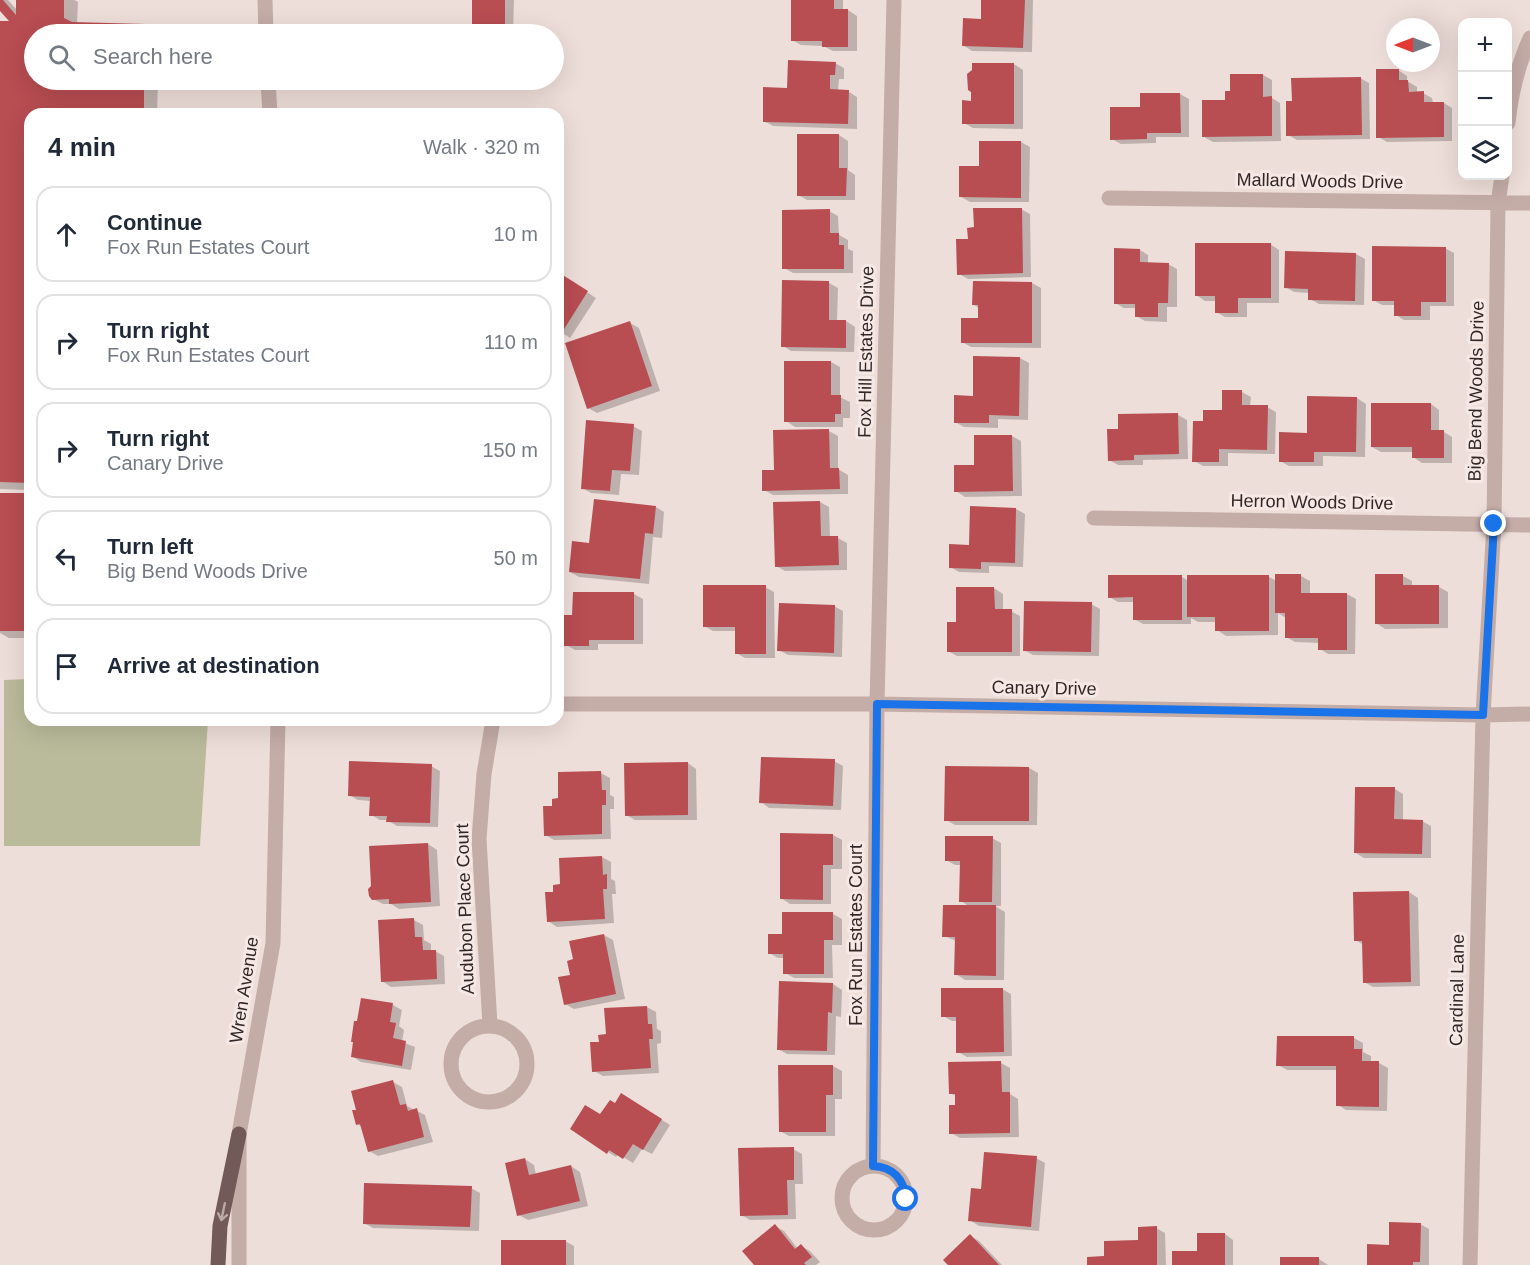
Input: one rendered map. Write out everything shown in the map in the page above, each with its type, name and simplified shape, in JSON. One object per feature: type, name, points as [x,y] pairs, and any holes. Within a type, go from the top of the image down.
[{"type":"main road","points":[[218,1265],[220,1226],[239,1134]]},
{"type":"street","points":[[265,0],[266,24]]},
{"type":"street","name":"Fox Hill Estates Drive","points":[[877,704],[894,0]]},
{"type":"street","points":[[1512,95],[1520,59],[1530,38]]},
{"type":"street","points":[[269,90],[270,108]]},
{"type":"street","name":"Big Bend Woods Drive","points":[[1483,715],[1494,524],[1498,203],[1501,180]]},
{"type":"street","name":"Mallard Woods Drive","points":[[1109,198],[1530,203]]},
{"type":"street","name":"Herron Woods Drive","points":[[1094,518],[1530,525]]},
{"type":"street","name":"Canary Drive","points":[[564,704],[877,704],[1530,714]]},
{"type":"street","name":"Fox Run Estates Court","points":[[873,1166],[877,704]]},
{"type":"street","name":"Cardinal Lane","points":[[1470,1265],[1483,715]]},
{"type":"street","name":"Wren Avenue","points":[[239,1265],[239,1134],[273,943],[278,726]]},
{"type":"street","name":"Audubon Place Court","points":[[490,1025],[479,839],[484,774],[492,726]]},
{"type":"street","points":[[490,1025],[503,1028],[519,1041],[527,1063],[526,1074],[513,1094],[495,1102],[474,1099],[463,1092],[457,1085],[452,1072],[451,1058],[455,1046],[467,1032],[490,1025]]},
{"type":"street","points":[[873,1166],[892,1170],[900,1178],[905,1188],[906,1199],[902,1215],[894,1223],[884,1229],[873,1230],[859,1227],[850,1220],[844,1210],[842,1199],[846,1183],[853,1174],[862,1168],[873,1166]]},
{"type":"green space","points":[[24,679],[24,726],[208,726],[200,846],[4,846],[4,680]]},
{"type":"building","points":[[0,0],[3,0],[16,15],[16,0],[64,0],[64,18],[72,22],[146,24],[24,24],[24,90],[144,90],[144,108],[24,108],[24,483],[0,482],[0,21],[9,21],[0,11]]},
{"type":"building","points":[[472,0],[505,0],[505,24],[472,24]]},
{"type":"building","points":[[791,0],[834,0],[834,9],[848,9],[848,47],[822,47],[822,41],[791,41]]},
{"type":"building","points":[[981,0],[1025,0],[1023,48],[962,46],[963,18],[981,19]]},
{"type":"building","points":[[788,60],[836,62],[835,75],[830,75],[830,89],[849,90],[848,124],[763,122],[763,87],[787,88]]},
{"type":"building","points":[[972,63],[1014,63],[1014,124],[962,124],[962,100],[971,101],[967,74],[972,70]]},
{"type":"building","points":[[1376,69],[1399,72],[1399,80],[1408,80],[1409,92],[1424,91],[1424,102],[1444,102],[1444,137],[1376,138]]},
{"type":"building","points":[[1230,74],[1263,74],[1263,97],[1272,96],[1272,136],[1202,137],[1202,100],[1225,100],[1225,91],[1230,91]]},
{"type":"building","points":[[1361,77],[1362,135],[1286,136],[1286,101],[1292,101],[1291,78]]},
{"type":"building","points":[[1140,93],[1180,93],[1181,133],[1147,133],[1147,139],[1110,140],[1110,107],[1140,107]]},
{"type":"building","points":[[797,134],[839,134],[839,168],[847,168],[846,196],[797,196]]},
{"type":"building","points":[[979,141],[1021,141],[1021,198],[959,197],[959,166],[979,166]]},
{"type":"building","points":[[973,208],[1022,208],[1023,273],[957,275],[956,239],[968,239],[967,228],[974,227]]},
{"type":"building","points":[[830,209],[830,233],[839,233],[839,245],[844,245],[844,269],[782,269],[782,210]]},
{"type":"building","points":[[1195,243],[1271,243],[1271,298],[1238,298],[1238,313],[1215,313],[1215,296],[1195,296]]},
{"type":"building","points":[[1372,246],[1446,247],[1446,302],[1421,302],[1421,316],[1394,316],[1394,301],[1372,301]]},
{"type":"building","points":[[1114,248],[1140,249],[1140,262],[1169,263],[1168,303],[1158,303],[1158,317],[1135,317],[1135,304],[1114,304]]},
{"type":"building","points":[[1285,251],[1356,253],[1355,301],[1308,300],[1308,289],[1284,288]]},
{"type":"building","points":[[564,276],[588,291],[564,329]]},
{"type":"building","points":[[782,280],[829,281],[829,320],[846,320],[846,348],[781,347]]},
{"type":"building","points":[[973,281],[1032,282],[1032,343],[961,343],[961,318],[978,318],[978,305],[972,305]]},
{"type":"building","points":[[630,321],[652,386],[587,409],[565,343]]},
{"type":"building","points":[[973,356],[1020,357],[1019,416],[989,415],[989,423],[954,423],[954,395],[973,396]]},
{"type":"building","points":[[784,361],[831,361],[831,395],[841,395],[841,414],[835,414],[835,422],[784,422]]},
{"type":"building","points":[[1222,390],[1242,390],[1242,405],[1268,405],[1267,450],[1219,449],[1219,462],[1192,462],[1193,421],[1203,421],[1203,410],[1222,410]]},
{"type":"building","points":[[1307,396],[1357,397],[1356,452],[1314,452],[1314,462],[1279,462],[1279,432],[1307,433]]},
{"type":"building","points":[[1371,403],[1431,403],[1431,430],[1444,430],[1444,458],[1412,458],[1412,447],[1371,447]]},
{"type":"building","points":[[1178,413],[1179,454],[1134,455],[1134,460],[1108,461],[1107,429],[1118,429],[1118,414]]},
{"type":"building","points":[[586,420],[634,424],[630,471],[612,470],[610,491],[581,489]]},
{"type":"building","points":[[829,429],[830,468],[839,468],[840,489],[762,491],[762,470],[774,470],[773,430]]},
{"type":"building","points":[[974,435],[1012,435],[1013,491],[954,492],[954,465],[974,465]]},
{"type":"building","points":[[0,493],[24,493],[24,631],[0,631]]},
{"type":"building","points":[[594,499],[656,506],[653,534],[645,533],[640,579],[569,572],[572,541],[589,543]]},
{"type":"building","points":[[820,501],[821,536],[838,536],[839,565],[775,567],[773,502]]},
{"type":"building","points":[[970,506],[1016,508],[1015,563],[981,562],[981,569],[949,568],[949,544],[969,545]]},
{"type":"building","points":[[1275,574],[1301,574],[1301,593],[1347,593],[1347,650],[1318,650],[1318,638],[1285,638],[1285,613],[1275,613]]},
{"type":"building","points":[[1375,574],[1403,574],[1403,585],[1439,585],[1439,624],[1375,624]]},
{"type":"building","points":[[1108,575],[1182,575],[1182,620],[1133,620],[1133,597],[1108,598]]},
{"type":"building","points":[[1187,575],[1269,575],[1269,631],[1215,631],[1215,617],[1187,617]]},
{"type":"building","points":[[703,585],[766,585],[766,654],[735,654],[735,627],[703,627]]},
{"type":"building","points":[[956,587],[994,587],[995,609],[1012,609],[1012,652],[947,652],[947,622],[956,622]]},
{"type":"building","points":[[573,592],[634,592],[634,640],[589,640],[589,646],[564,646],[564,615],[572,615]]},
{"type":"building","points":[[1024,601],[1092,602],[1091,652],[1023,651]]},
{"type":"building","points":[[779,603],[835,605],[834,653],[777,651]]},
{"type":"building","points":[[761,757],[835,759],[833,806],[759,803]]},
{"type":"building","points":[[349,761],[432,764],[430,823],[386,822],[387,816],[369,816],[370,797],[348,796]]},
{"type":"building","points":[[688,762],[688,815],[625,816],[624,763]]},
{"type":"building","points":[[945,766],[1029,767],[1029,821],[944,821]]},
{"type":"building","points":[[601,771],[602,790],[606,790],[606,805],[602,805],[602,834],[544,836],[543,806],[552,806],[552,799],[558,798],[558,772]]},
{"type":"building","points":[[1355,787],[1395,787],[1394,819],[1423,820],[1422,854],[1354,853]]},
{"type":"building","points":[[780,833],[833,834],[833,865],[823,865],[823,900],[780,899]]},
{"type":"building","points":[[945,836],[993,836],[992,902],[959,902],[960,861],[945,861]]},
{"type":"building","points":[[428,843],[431,902],[389,904],[389,899],[372,900],[368,889],[371,886],[369,846]]},
{"type":"building","points":[[602,856],[603,875],[607,874],[607,889],[603,889],[605,919],[547,922],[545,892],[553,892],[553,885],[560,884],[559,858]]},
{"type":"building","points":[[1409,891],[1411,982],[1363,983],[1362,941],[1354,941],[1353,892]]},
{"type":"building","points":[[943,905],[996,905],[996,976],[954,975],[955,937],[942,937]]},
{"type":"building","points":[[782,912],[833,912],[833,940],[824,940],[824,974],[783,974],[783,954],[768,954],[768,934],[782,934]]},
{"type":"building","points":[[414,918],[415,937],[422,937],[423,950],[436,950],[437,979],[381,982],[378,920]]},
{"type":"building","points":[[604,934],[616,994],[564,1005],[558,977],[570,975],[567,961],[573,959],[569,941]]},
{"type":"building","points":[[779,981],[833,983],[832,1013],[828,1012],[827,1051],[777,1050]]},
{"type":"building","points":[[941,988],[1003,988],[1004,1052],[956,1053],[956,1017],[941,1017]]},
{"type":"building","points":[[361,998],[393,1003],[390,1022],[396,1023],[393,1038],[406,1041],[402,1066],[351,1057],[354,1021],[357,1021]]},
{"type":"building","points":[[647,1006],[648,1024],[652,1024],[653,1039],[649,1039],[651,1068],[592,1072],[590,1042],[599,1042],[598,1035],[606,1034],[604,1008]]},
{"type":"building","points":[[1277,1036],[1354,1036],[1354,1049],[1362,1049],[1362,1061],[1379,1061],[1379,1107],[1336,1106],[1336,1066],[1276,1066]]},
{"type":"building","points":[[1001,1061],[1002,1092],[1010,1092],[1010,1133],[949,1134],[949,1105],[955,1105],[955,1094],[949,1094],[948,1062]]},
{"type":"building","points":[[778,1065],[833,1065],[833,1095],[826,1095],[826,1132],[779,1132]]},
{"type":"building","points":[[393,1080],[400,1105],[406,1104],[408,1111],[417,1108],[424,1137],[368,1152],[360,1124],[356,1125],[352,1110],[356,1110],[351,1091]]},
{"type":"building","points":[[621,1093],[662,1119],[643,1150],[633,1144],[623,1159],[609,1150],[607,1154],[570,1129],[585,1105],[600,1114],[610,1100],[615,1103]]},
{"type":"building","points":[[794,1147],[794,1180],[787,1180],[788,1215],[740,1216],[738,1148]]},
{"type":"building","points":[[984,1152],[1037,1156],[1031,1227],[968,1221],[971,1188],[981,1189]]},
{"type":"building","points":[[525,1158],[529,1175],[571,1165],[580,1201],[517,1216],[505,1163]]},
{"type":"building","points":[[364,1183],[472,1186],[470,1227],[363,1224]]},
{"type":"building","points":[[1389,1222],[1421,1223],[1420,1262],[1413,1262],[1413,1265],[1367,1265],[1367,1244],[1389,1245]]},
{"type":"building","points":[[775,1224],[795,1249],[801,1244],[812,1257],[804,1263],[806,1265],[754,1265],[742,1251]]},
{"type":"building","points":[[1157,1226],[1157,1265],[1087,1265],[1087,1257],[1104,1256],[1104,1241],[1138,1240],[1138,1227]]},
{"type":"building","points":[[1197,1233],[1225,1233],[1225,1265],[1172,1265],[1172,1251],[1197,1251]]},
{"type":"building","points":[[970,1234],[999,1265],[948,1265],[943,1260]]},
{"type":"building","points":[[501,1240],[566,1240],[566,1265],[501,1265]]},
{"type":"building","points":[[1280,1257],[1319,1257],[1319,1265],[1280,1265]]},
{"type":"route","points":[[906,1199],[905,1188],[900,1178],[892,1170],[873,1166],[877,704],[1483,715],[1494,524]]}]
